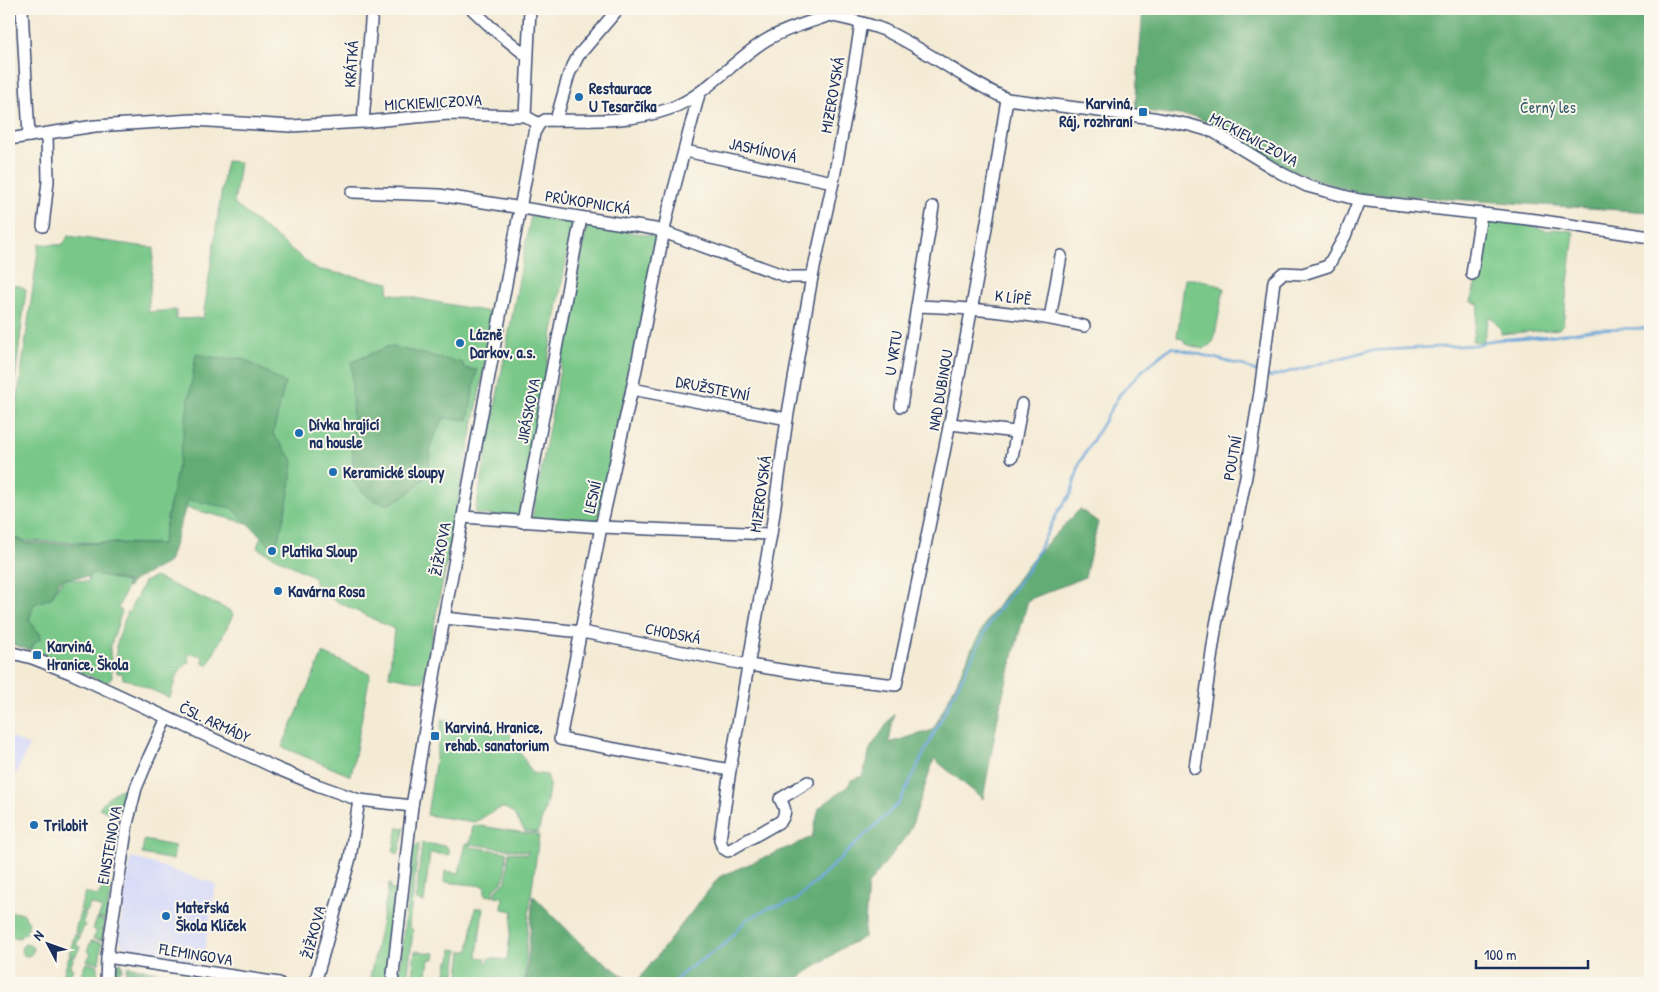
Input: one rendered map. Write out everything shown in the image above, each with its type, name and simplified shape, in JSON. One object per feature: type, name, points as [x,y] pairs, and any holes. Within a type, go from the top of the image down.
[{"type":"street","points":[[22,9],[29,136]]},
{"type":"street","name":"KRÁTKÁ","points":[[364,122],[372,9]]},
{"type":"street","points":[[472,9],[491,28],[527,56]]},
{"type":"street","points":[[525,116],[530,9]]},
{"type":"street","points":[[556,120],[569,74],[578,56],[618,9]]},
{"type":"street","points":[[539,124],[545,120],[639,117],[670,109],[698,94],[747,52],[768,39],[801,24],[843,10]]},
{"type":"street","name":"MICKIEWICZOVA","points":[[829,15],[861,22],[883,30],[1007,100],[1153,118],[1204,129],[1214,132],[1281,173],[1307,186],[1358,200],[1536,220],[1650,237]]},
{"type":"street","name":"MIZEROVSKÁ","points":[[808,782],[780,799],[785,808],[785,815],[781,821],[728,851],[723,848],[720,840],[730,770],[771,534],[787,419],[812,277],[849,98],[861,22]]},
{"type":"street","name":"LESNÍ","points":[[698,94],[667,216],[632,389],[601,527],[560,739],[730,770]]},
{"type":"street","name":"NAD DUBINOU","points":[[896,685],[951,424],[991,204],[1007,100]]},
{"type":"street","name":"MICKIEWICZOVA","points":[[9,139],[95,126],[193,120],[291,126],[364,122],[448,114],[525,116],[539,124]]},
{"type":"street","name":"ŽIŽKOVA","points":[[392,983],[412,806],[444,618],[534,132],[539,124]]},
{"type":"street","points":[[43,226],[48,182],[47,134]]},
{"type":"street","name":"JASMÍNOVÁ","points":[[685,150],[833,182]]},
{"type":"street","name":"PRŮKOPNICKÁ","points":[[352,192],[439,194],[665,231],[788,277],[812,277]]},
{"type":"street","name":"POUTNÍ","points":[[1195,768],[1216,625],[1246,476],[1260,392],[1274,281],[1282,273],[1303,274],[1328,266],[1345,236],[1358,200]]},
{"type":"street","name":"U VRTU","points":[[901,406],[933,207]]},
{"type":"street","points":[[1472,274],[1481,214]]},
{"type":"street","name":"JIRÁSKOVA","points":[[524,522],[580,218]]},
{"type":"street","name":"K LÍPĚ","points":[[1050,318],[1061,256]]},
{"type":"street","points":[[917,306],[971,308]]},
{"type":"street","name":"K LÍPĚ","points":[[971,308],[1050,318],[1084,326]]},
{"type":"street","name":"DRUŽSTEVNÍ","points":[[632,389],[787,419]]},
{"type":"street","points":[[1012,457],[1022,404]]},
{"type":"street","points":[[951,424],[1016,432]]},
{"type":"street","points":[[463,517],[601,527],[771,534]]},
{"type":"street","name":"CHODSKÁ","points":[[444,618],[582,632],[749,665],[826,677],[896,685]]},
{"type":"street","name":"ČSL. ARMÁDY","points":[[9,652],[32,658],[73,674],[278,769],[359,800],[412,806]]},
{"type":"street","name":"EINSTEINOVA","points":[[106,983],[107,957],[127,824],[136,788],[167,718]]},
{"type":"street","name":"ŽIŽKOVA","points":[[315,983],[350,858],[359,800]]},
{"type":"street","name":"FLEMINGOVA","points":[[107,957],[280,983]]},
{"type":"shaded area","points":[[9,736],[29,746],[9,788]]},
{"type":"shaded area","name":"Mateřská Škola Klíček","points":[[131,857],[216,884],[202,963],[127,951],[118,938]]},
{"type":"green space","name":"Černý les","points":[[1143,9],[1650,9],[1650,212],[1357,193],[1296,173],[1197,117],[1135,110]]},
{"type":"green space","points":[[226,161],[240,162],[234,204],[316,269],[389,283],[388,293],[495,313],[423,682],[389,676],[394,629],[317,592],[314,577],[257,548],[264,527],[170,504],[162,544],[21,541],[20,539],[9,539],[9,460],[39,244],[61,245],[68,236],[154,248],[148,312],[176,310],[176,319],[203,318]]},
{"type":"green space","points":[[531,215],[573,223],[519,517],[475,514]]},
{"type":"green space","points":[[1484,220],[1530,225],[1548,231],[1554,229],[1573,231],[1563,324],[1559,329],[1501,334],[1501,330],[1489,317],[1483,342],[1472,341],[1479,304],[1471,302],[1479,267],[1479,250]]},
{"type":"green space","points":[[587,225],[660,237],[597,524],[532,519]]},
{"type":"green space","points":[[1185,278],[1207,281],[1224,288],[1214,340],[1203,349],[1185,344],[1184,340],[1177,337]]},
{"type":"green space","points":[[9,285],[20,286],[26,290],[14,389],[10,396]]},
{"type":"green space","points":[[389,346],[463,363],[464,368],[477,370],[468,420],[444,418],[432,440],[427,476],[405,496],[387,505],[370,499],[353,481],[352,362]]},
{"type":"green space","points":[[196,354],[222,359],[242,358],[285,383],[273,434],[293,460],[287,506],[275,550],[232,508],[188,500],[169,562],[131,582],[129,588],[126,587],[128,582],[90,573],[89,577],[61,580],[51,598],[34,604],[29,620],[41,635],[40,639],[29,650],[9,643],[9,539],[20,539],[27,543],[162,544],[180,455]]},
{"type":"green space","points":[[1080,509],[1098,522],[1085,577],[1028,600],[1000,706],[983,799],[934,759],[910,831],[868,885],[864,937],[844,947],[791,983],[636,983],[719,877],[812,837],[819,808],[848,786],[851,780],[862,776],[871,747],[894,714],[889,743],[933,730],[973,646],[990,616],[1032,559]]},
{"type":"green space","points":[[90,572],[128,583],[118,609],[122,611],[110,648],[112,678],[106,683],[64,665],[64,662],[31,650],[34,643],[29,620],[34,603],[51,598],[59,585],[65,580],[73,579],[88,582]]},
{"type":"green space","points":[[155,577],[231,611],[233,615],[208,665],[203,664],[203,658],[200,655],[188,655],[189,662],[178,673],[170,698],[123,679],[122,673],[117,673],[116,646],[127,612],[129,612],[144,582]]},
{"type":"green space","points":[[323,653],[370,674],[351,776],[282,747]]},
{"type":"green space","points":[[442,719],[461,724],[508,731],[532,773],[547,775],[549,780],[548,795],[538,833],[525,831],[513,813],[505,808],[501,808],[474,822],[427,815]]},
{"type":"green space","points":[[130,787],[122,819],[99,808],[112,794]]},
{"type":"green space","points":[[473,825],[539,835],[528,928],[526,983],[458,983],[462,951],[469,951],[475,908],[483,908],[477,957],[486,958],[485,962],[488,963],[489,958],[507,960],[513,911],[502,909],[503,897],[495,896],[496,890],[506,881],[509,852],[527,854],[529,852],[470,844],[470,847],[507,852],[504,880],[494,889],[493,896],[485,895],[485,886],[444,882],[445,871],[459,873],[466,843],[470,843]]},
{"type":"green space","points":[[398,827],[405,828],[398,855],[393,851]]},
{"type":"green space","points":[[144,840],[175,846],[173,860],[142,854]]},
{"type":"green space","points":[[419,843],[409,926],[413,930],[407,983],[398,983],[406,908],[409,908],[407,907],[411,869],[413,869],[411,867],[414,847]]},
{"type":"green space","points":[[422,843],[446,846],[449,849],[449,855],[430,853],[424,902],[416,900]]},
{"type":"green space","points":[[107,884],[111,886],[106,919],[98,918],[102,909],[91,903],[86,913],[80,910],[85,892],[96,896],[101,893],[100,891]]},
{"type":"green space","points":[[389,884],[391,890],[396,890],[397,900],[387,983],[369,983]]},
{"type":"green space","points":[[533,895],[585,948],[633,983],[526,983]]},
{"type":"green space","points":[[12,912],[23,913],[29,922],[27,932],[19,938],[9,936],[9,914]]},
{"type":"green space","points":[[80,912],[86,915],[82,923],[85,925],[80,935],[75,932]]},
{"type":"green space","points":[[97,919],[105,921],[102,941],[93,939],[97,931],[93,929]]},
{"type":"green space","points":[[75,934],[80,937],[76,945],[80,947],[75,957],[69,954]]},
{"type":"green space","points":[[91,941],[102,943],[99,963],[87,961],[91,953],[87,951]]},
{"type":"green space","points":[[27,944],[33,950],[27,956],[21,950]]},
{"type":"green space","points":[[452,949],[458,950],[455,974],[446,973],[448,961],[451,961]]},
{"type":"green space","points":[[415,951],[435,953],[434,959],[429,959],[426,983],[411,983]]},
{"type":"green space","points":[[69,956],[74,958],[70,967],[73,969],[69,978],[63,976]]},
{"type":"green space","points":[[121,962],[123,969],[109,983],[109,970],[115,964]]},
{"type":"green space","points":[[86,963],[98,965],[96,983],[81,983],[85,975],[81,973]]},
{"type":"green space","points":[[128,966],[161,972],[159,983],[129,983],[126,970]]},
{"type":"green space","points":[[164,972],[182,975],[180,983],[162,983]]},
{"type":"green space","points":[[184,975],[201,978],[200,983],[183,983]]},
{"type":"waterway","points":[[1267,376],[1270,377],[1367,351],[1475,345],[1494,340],[1548,336],[1596,329],[1650,328]]},
{"type":"waterway","points":[[672,983],[688,969],[725,944],[746,920],[770,908],[795,901],[899,803],[991,620],[1029,568],[1059,510],[1071,494],[1080,462],[1120,394],[1142,371],[1171,347],[1245,366],[1259,373]]},
{"type":"place","name":"Restaurace U Tesarčíka","points":[[579,97]]},
{"type":"place","name":"Karviná, Ráj, rozhraní","points":[[1143,112]]},
{"type":"place","name":"Lázně Darkov, a.s.","points":[[460,343]]},
{"type":"place","name":"Dívka hrající na housle","points":[[299,433]]},
{"type":"place","name":"Keramické sloupy","points":[[333,472]]},
{"type":"place","name":"Platika Sloup","points":[[272,551]]},
{"type":"place","name":"Kavárna Rosa","points":[[278,591]]},
{"type":"place","name":"Karviná, Hranice, Škola","points":[[37,655]]},
{"type":"place","name":"Karviná, Hranice, rehab. sanatorium","points":[[435,736]]},
{"type":"place","name":"Trilobit","points":[[34,825]]},
{"type":"place","name":"Mateřská Škola Klíček","points":[[166,916]]}]
